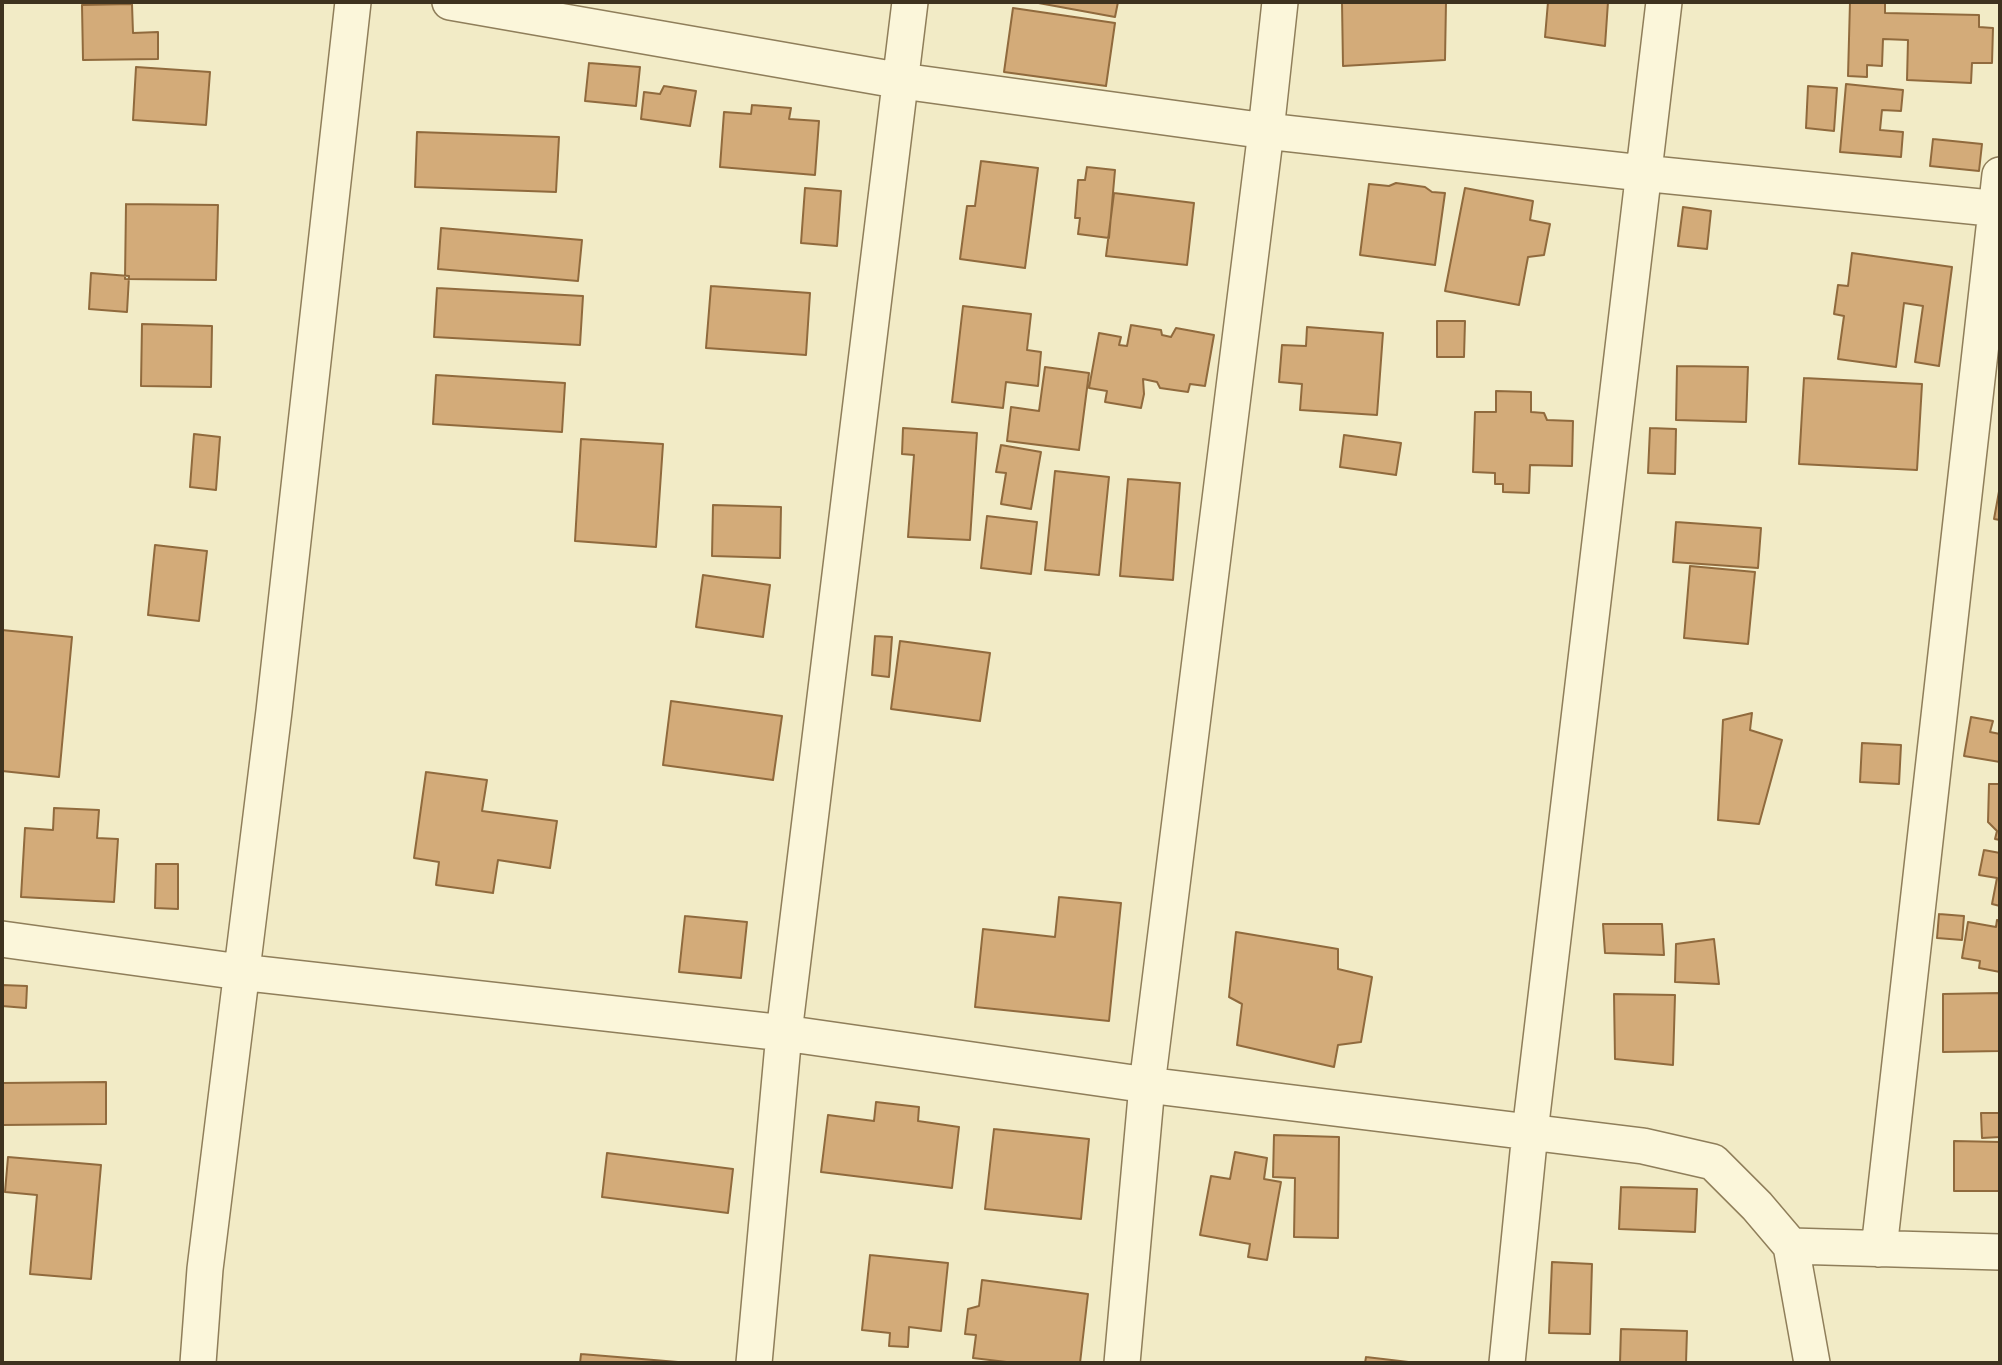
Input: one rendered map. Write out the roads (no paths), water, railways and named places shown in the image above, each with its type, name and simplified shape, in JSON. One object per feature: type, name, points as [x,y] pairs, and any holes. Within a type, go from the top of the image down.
[{"type":"street","points":[[198,1363],[205,1269],[274,711],[353,2]]},
{"type":"street","points":[[450,2],[902,81],[1266,131],[1642,173],[1999,197],[1879,1249]]},
{"type":"street","points":[[754,1363],[784,1033],[910,2]]},
{"type":"street","points":[[1122,1363],[1147,1085],[1280,2]]},
{"type":"street","points":[[1507,1363],[1530,1132],[1664,2]]},
{"type":"street","points":[[2,939],[240,972],[784,1033],[1147,1085],[1643,1146],[1713,1162],[1757,1206],[1791,1246],[1812,1363]]},
{"type":"street","points":[[1791,1246],[2000,1252]]}]
